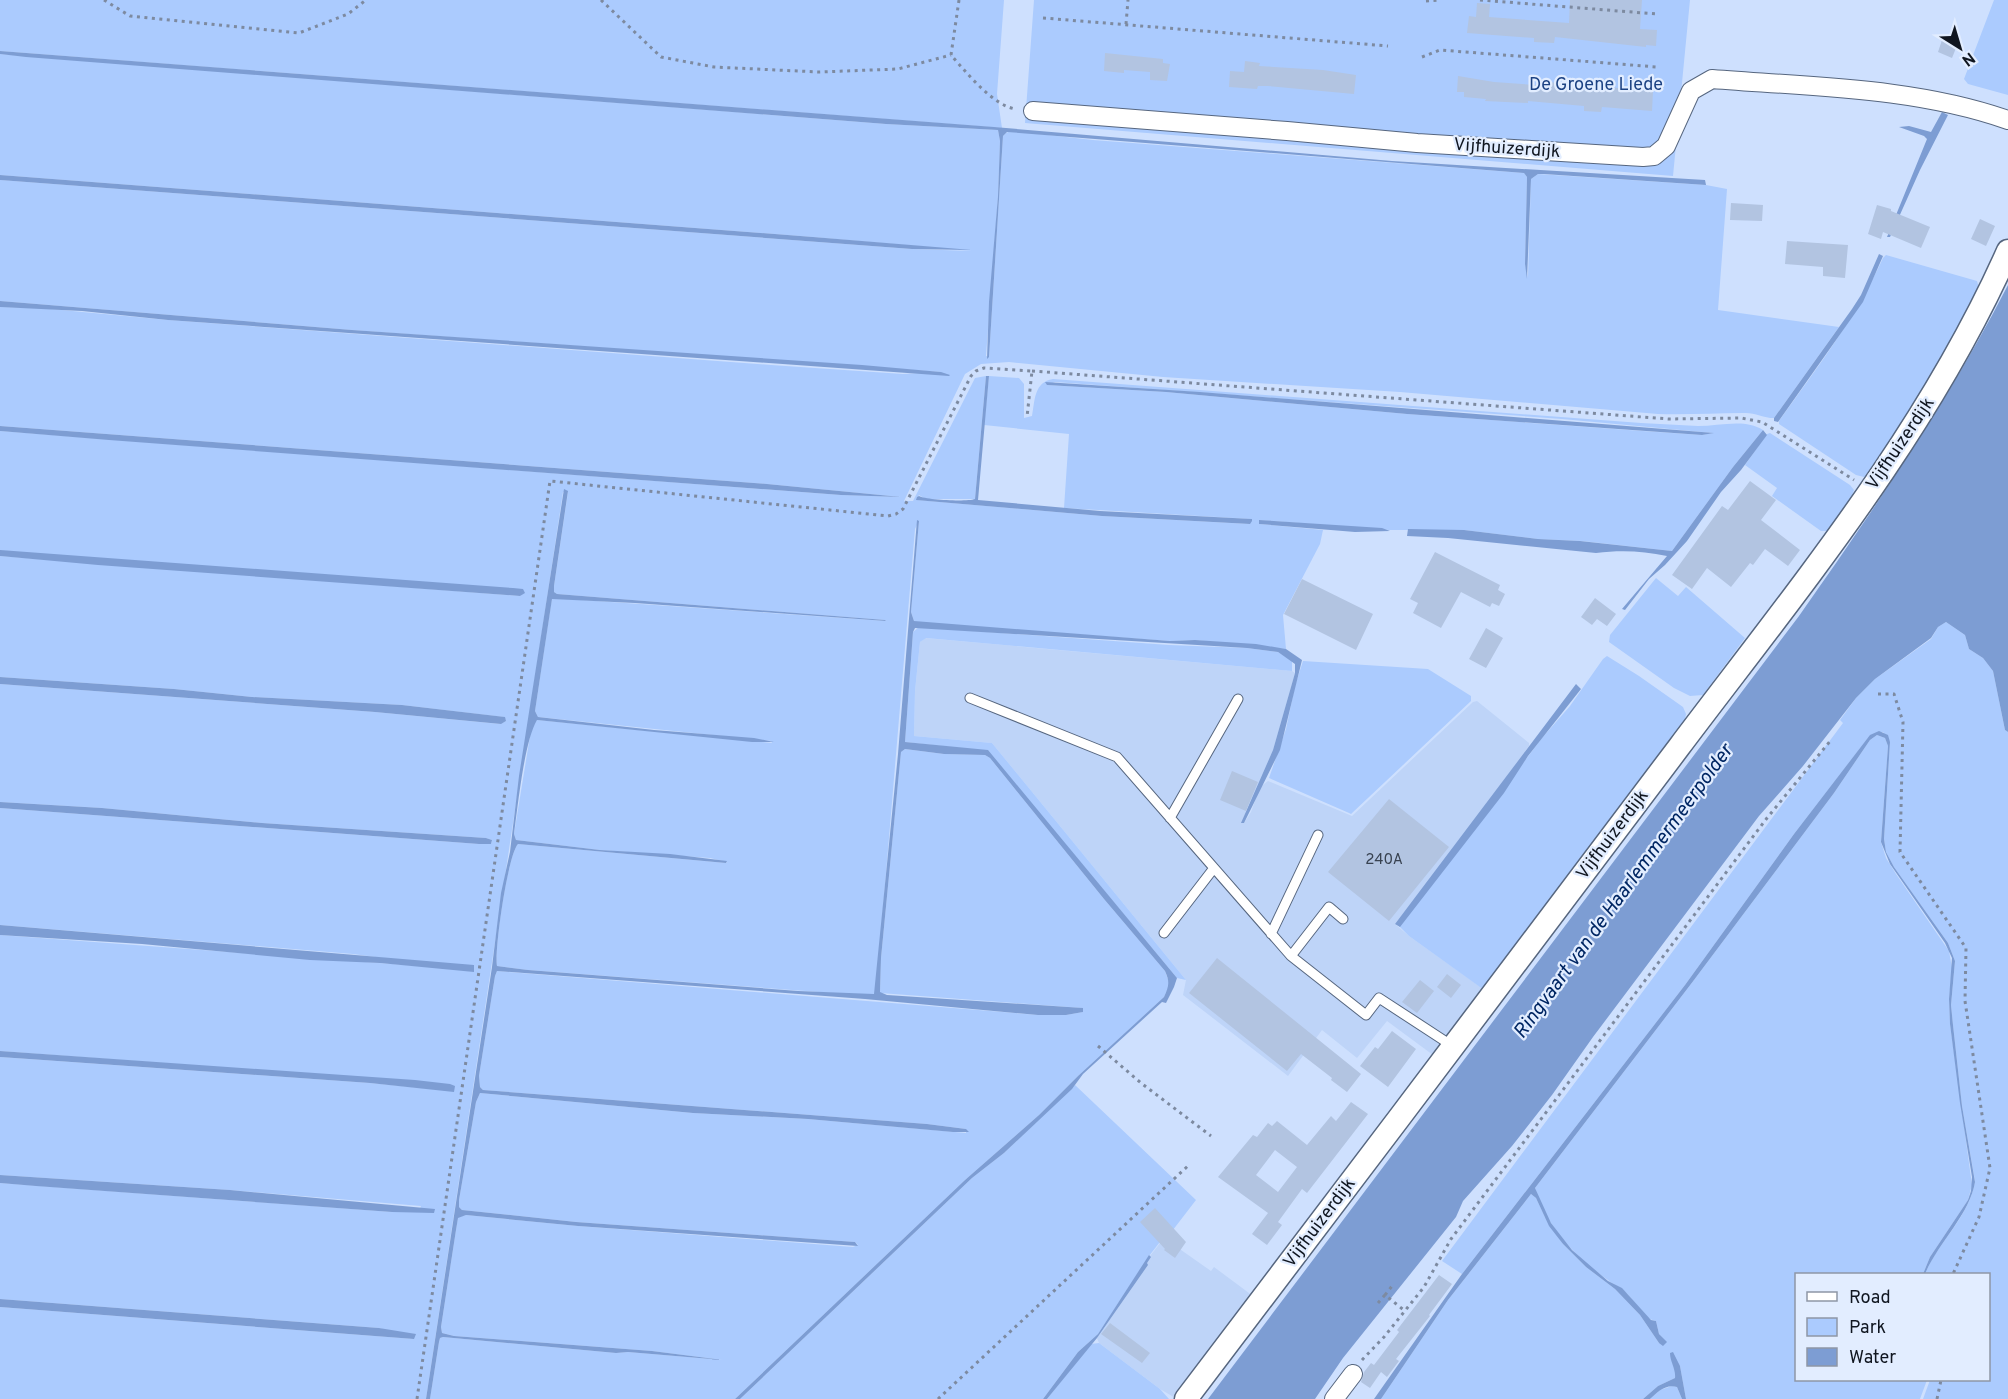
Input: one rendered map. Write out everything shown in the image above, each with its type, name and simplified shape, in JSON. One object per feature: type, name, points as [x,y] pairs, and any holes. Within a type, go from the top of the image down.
[{"type":"street","name":"Vijfhuizerdijk","points":[[1033,111],[1417,143],[1643,158],[1654,156],[1666,146],[1691,91],[1712,80],[1887,94],[1980,110],[2008,120]]},
{"type":"street","name":"Vijfhuizerdijk","points":[[1186,1399],[1454,1047],[1870,491],[1909,435],[1951,366],[2008,251]]},
{"type":"street","points":[[1334,1399],[1353,1374]]},
{"type":"lane","points":[[970,698],[1117,758],[1290,956],[1366,1015],[1379,998],[1454,1047]]},
{"type":"lane","points":[[1170,818],[1238,699]]},
{"type":"lane","points":[[1271,934],[1318,835]]},
{"type":"lane","points":[[1164,933],[1214,868]]},
{"type":"lane","points":[[1290,956],[1329,907],[1343,919]]},
{"type":"path","points":[[104,0],[130,16],[299,33],[348,14],[366,0]]},
{"type":"path","points":[[601,0],[661,57],[714,67],[819,72],[898,69],[951,54]]},
{"type":"path","points":[[959,0],[951,54],[975,84],[1009,108],[1033,111]]},
{"type":"path","points":[[1126,24],[1128,0]]},
{"type":"path","points":[[1426,1],[1439,0]]},
{"type":"path","points":[[1480,0],[1657,14]]},
{"type":"path","points":[[1043,18],[1388,46]]},
{"type":"path","points":[[1422,57],[1440,50],[1657,67]]},
{"type":"path","points":[[417,1399],[550,481],[888,516],[896,514],[903,509],[971,376],[976,371],[984,369],[1669,419],[1741,418],[1761,422],[1870,491]]},
{"type":"path","points":[[1027,417],[1032,371]]},
{"type":"path","points":[[1878,694],[1894,694],[1903,722],[1900,852],[1966,948],[1965,1001],[1990,1168],[1979,1217],[1954,1273]]},
{"type":"path","points":[[1353,1374],[1365,1355],[1384,1337],[1424,1287],[1458,1230],[1767,818],[1831,740]]},
{"type":"path","points":[[1098,1046],[1141,1083],[1211,1136]]},
{"type":"path","points":[[938,1399],[1190,1164]]},
{"type":"path","points":[[1378,1303],[1392,1286]]},
{"type":"path","points":[[1385,1295],[1405,1311]]},
{"type":"path","points":[[1937,1399],[1941,1381]]},
{"type":"shaded area","points":[[925,638],[1292,671],[1295,673],[1273,750],[1242,823],[1251,812],[1260,787],[1268,781],[1352,816],[1473,702],[1477,701],[1529,743],[1529,746],[1395,924],[1482,988],[1482,991],[1433,1055],[1387,1021],[1357,1058],[1322,1030],[1288,1076],[1183,995],[1186,980],[992,743],[914,736],[915,691],[920,642]]},
{"type":"shaded area","points":[[1164,1238],[1211,1271],[1214,1267],[1253,1296],[1177,1399],[1099,1343],[1097,1338]]},
{"type":"green space","points":[[0,0],[1004,0],[997,94],[1002,128],[0,51]]},
{"type":"green space","name":"De Groene Liede","points":[[1034,0],[1690,0],[1673,176],[1025,123]]},
{"type":"green space","points":[[1994,0],[2008,0],[2008,95],[1968,84],[1964,79]]},
{"type":"green space","points":[[0,54],[886,124],[998,130],[1000,141],[998,196],[986,356],[989,357],[1003,136],[1011,131],[1093,140],[1524,173],[1527,177],[1525,264],[1528,278],[1531,179],[1538,174],[1706,185],[1727,189],[1718,310],[1839,327],[1774,418],[1747,413],[1658,414],[1400,392],[1163,377],[1009,362],[981,364],[965,374],[904,501],[913,501],[975,378],[986,376],[975,499],[925,499],[919,495],[917,500],[1102,516],[1249,524],[1251,519],[1064,508],[1069,434],[984,425],[989,376],[1019,378],[1024,384],[1024,418],[1032,416],[1039,388],[1053,379],[1641,423],[1698,426],[1740,423],[1763,430],[1672,551],[1464,530],[1389,530],[1259,520],[1259,524],[1323,530],[1320,544],[1283,615],[1286,649],[1195,640],[1170,641],[919,623],[914,621],[911,612],[919,521],[915,529],[879,956],[873,996],[497,966],[503,903],[510,865],[518,844],[727,862],[710,858],[600,850],[516,840],[514,834],[534,722],[537,720],[772,743],[771,741],[538,717],[535,711],[552,598],[886,621],[557,594],[554,592],[554,586],[568,492],[563,492],[426,1399],[0,1399],[0,1307],[414,1339],[379,1328],[0,1299],[0,1183],[392,1212],[419,1212],[421,1206],[230,1190],[0,1175],[0,1057],[453,1091],[336,1076],[0,1051],[0,935],[473,970],[353,954],[0,925],[0,808],[479,844],[491,844],[492,840],[262,823],[102,808],[0,802],[0,684],[375,712],[500,724],[506,721],[504,717],[402,705],[252,697],[174,689],[0,677],[0,556],[520,596],[522,594],[0,551],[0,431],[841,495],[901,497],[767,484],[0,426],[0,307],[40,308],[168,320],[771,365],[903,374],[941,372],[352,330],[0,301],[0,180],[912,249],[972,251],[0,175]],"holes":[[[1055,382],[1562,419],[1713,433],[1702,435],[1642,431],[1407,414],[1166,392],[1047,385]]]},
{"type":"green space","points":[[1886,255],[1977,281],[1979,288],[1923,391],[1870,474],[1864,477],[1856,475],[1779,424],[1779,421],[1848,322]]},
{"type":"green space","points":[[1770,433],[1850,485],[1854,490],[1851,499],[1828,531],[1821,531],[1772,496],[1777,488],[1745,465]]},
{"type":"green space","points":[[1656,578],[1678,596],[1686,587],[1745,638],[1703,695],[1690,696],[1674,688],[1609,642],[1610,635]]},
{"type":"green space","points":[[1946,622],[1965,635],[1969,649],[1983,658],[1993,671],[2005,730],[2008,732],[2008,1399],[1923,1399],[1930,1381],[1990,1381],[1990,1273],[1926,1273],[1967,1206],[1975,1181],[1962,1106],[1951,1005],[1955,961],[1948,943],[1894,867],[1886,852],[1884,839],[1890,742],[1883,732],[1868,738],[1794,834],[1685,985],[1462,1274],[1442,1261],[1843,723],[1840,720],[1856,698],[1875,679],[1931,639],[1938,627]]},
{"type":"green space","points":[[919,627],[1169,645],[1247,648],[1278,652],[1292,661],[1292,671],[926,638],[920,642],[915,691],[914,736],[992,743],[1186,980],[1177,978],[988,751],[905,742],[913,632]]},
{"type":"green space","points":[[1607,656],[1683,707],[1686,714],[1685,719],[1482,988],[1409,936],[1399,926]]},
{"type":"green space","points":[[1303,661],[1428,669],[1471,696],[1471,701],[1351,814],[1269,778],[1286,729]]},
{"type":"green space","points":[[1877,735],[1885,738],[1888,746],[1881,842],[1886,858],[1949,951],[1952,968],[1949,999],[1950,1024],[1972,1185],[1968,1200],[1930,1257],[1923,1273],[1795,1273],[1795,1381],[1927,1381],[1920,1399],[1686,1399],[1680,1366],[1672,1362],[1676,1370],[1675,1378],[1658,1386],[1643,1399],[1381,1399],[1448,1300],[1531,1194],[1536,1198],[1545,1217],[1563,1244],[1586,1267],[1615,1289],[1640,1315],[1659,1343],[1666,1342],[1659,1334],[1656,1321],[1646,1316],[1627,1294],[1585,1262],[1564,1240],[1554,1228],[1535,1188],[1834,793],[1870,740]]},
{"type":"green space","points":[[905,749],[944,754],[985,755],[990,758],[1165,971],[1170,985],[1164,997],[1039,1115],[965,1180],[735,1399],[430,1399],[439,1342],[443,1337],[723,1360],[652,1351],[454,1336],[442,1333],[441,1327],[458,1217],[466,1215],[578,1226],[853,1247],[858,1245],[855,1242],[576,1222],[462,1210],[459,1207],[459,1200],[476,1102],[480,1093],[693,1113],[808,1119],[966,1133],[966,1129],[927,1124],[483,1090],[480,1087],[479,1076],[497,971],[1038,1015],[1066,1015],[1083,1012],[1082,1008],[880,993],[881,958],[901,752]]},
{"type":"green space","points":[[1075,1085],[1196,1200],[1166,1239],[1163,1238],[1149,1256],[1098,1334],[1078,1352],[1043,1399],[740,1399],[972,1178],[1004,1153]]},
{"type":"green space","points":[[1099,1343],[1160,1389],[1169,1399],[1047,1399],[1091,1344]]},
{"type":"green space","points":[[1672,1386],[1677,1387],[1682,1399],[1650,1399],[1660,1390]]},
{"type":"water","points":[[0,51],[994,127],[1392,161],[1705,180],[1706,185],[1538,174],[1531,179],[1527,279],[1525,264],[1527,177],[1524,173],[1007,132],[1003,136],[989,357],[987,359],[989,302],[998,196],[1000,141],[998,130],[886,124],[26,57],[0,54]]},
{"type":"water","points":[[1942,112],[1948,115],[1890,237],[1887,237],[1927,139],[1899,127],[1909,126],[1931,132]]},
{"type":"water","points":[[0,175],[972,250],[912,249],[0,180]]},
{"type":"water","points":[[1879,254],[1883,256],[1863,302],[1778,422],[1774,421],[1861,295]]},
{"type":"water","name":"Ringvaart van de Haarlemmermeerpolder","points":[[2008,285],[2008,732],[2005,730],[1993,671],[1983,658],[1969,649],[1965,635],[1946,622],[1938,627],[1931,638],[1875,679],[1856,698],[1803,766],[1759,816],[1552,1095],[1512,1146],[1463,1201],[1456,1217],[1343,1358],[1315,1399],[1208,1399],[1799,616],[1935,413]]},
{"type":"water","points":[[0,301],[352,330],[862,365],[941,372],[950,375],[168,320],[82,311],[0,307]]},
{"type":"water","points":[[986,376],[989,376],[978,500],[1100,511],[1252,519],[1252,521],[1250,524],[1102,516],[916,500],[919,496],[947,500],[975,499]]},
{"type":"water","points":[[1045,382],[1200,392],[1714,433],[1702,435],[1407,414],[1166,392],[1047,385]]},
{"type":"water","points":[[0,426],[767,484],[901,497],[841,495],[109,440],[0,431]]},
{"type":"water","points":[[1763,430],[1767,435],[1721,492],[1687,541],[1649,579],[1625,610],[1622,609],[1667,556],[1632,552],[1596,553],[1407,536],[1408,529],[1464,530],[1672,551]]},
{"type":"water","points":[[564,489],[568,491],[554,586],[554,592],[557,594],[886,621],[552,599],[535,711],[538,717],[754,738],[774,742],[752,742],[537,720],[528,743],[522,775],[514,834],[516,840],[727,861],[726,863],[518,844],[510,865],[503,903],[497,966],[798,991],[874,994],[898,754],[917,520],[919,521],[911,612],[914,621],[1170,641],[1195,640],[1256,644],[1286,649],[1302,660],[1280,750],[1244,823],[1241,823],[1273,750],[1295,673],[1295,664],[1278,652],[1247,648],[915,628],[905,742],[988,750],[1177,978],[1166,1003],[1162,1002],[1083,1074],[1072,1089],[1004,1153],[972,1178],[740,1399],[735,1399],[965,1180],[1039,1115],[1164,997],[1168,987],[1168,978],[1165,971],[990,758],[985,755],[944,754],[905,749],[901,752],[881,958],[880,992],[887,995],[1083,1008],[1083,1012],[1066,1015],[1038,1015],[865,999],[497,971],[479,1076],[480,1087],[483,1090],[927,1124],[966,1129],[969,1132],[808,1119],[693,1113],[480,1093],[476,1102],[459,1200],[459,1207],[462,1210],[576,1222],[855,1242],[858,1246],[578,1226],[466,1215],[458,1218],[441,1327],[442,1333],[454,1336],[652,1351],[723,1360],[443,1337],[439,1342],[430,1399],[426,1399]]},
{"type":"water","points":[[1259,520],[1382,528],[1390,531],[1355,532],[1259,524]]},
{"type":"water","points":[[0,550],[513,588],[523,589],[525,593],[520,596],[98,565],[0,556]]},
{"type":"water","points":[[0,677],[174,689],[252,697],[402,705],[505,717],[506,721],[501,724],[375,712],[0,684]]},
{"type":"water","points":[[1576,684],[1581,689],[1528,756],[1504,793],[1400,927],[1395,924]]},
{"type":"water","points":[[1879,731],[1888,735],[1890,742],[1884,839],[1886,852],[1894,867],[1948,943],[1955,961],[1951,1005],[1962,1106],[1975,1182],[1967,1206],[1926,1273],[1923,1273],[1930,1257],[1968,1200],[1972,1177],[1950,1024],[1952,958],[1945,943],[1890,864],[1881,842],[1888,746],[1885,738],[1877,735],[1870,740],[1834,793],[1535,1188],[1551,1223],[1572,1250],[1608,1281],[1622,1288],[1651,1320],[1656,1321],[1659,1334],[1667,1342],[1663,1346],[1659,1343],[1640,1315],[1615,1289],[1586,1267],[1563,1244],[1549,1226],[1536,1198],[1531,1194],[1448,1300],[1381,1399],[1374,1399],[1462,1274],[1685,985],[1794,834],[1870,735]]},
{"type":"water","points":[[0,802],[102,808],[262,823],[492,840],[491,844],[479,844],[0,808]]},
{"type":"water","points":[[0,925],[474,965],[474,972],[380,963],[310,960],[142,944],[0,935]]},
{"type":"water","points":[[0,1051],[415,1080],[455,1086],[454,1092],[370,1083],[0,1057]]},
{"type":"water","points":[[0,1175],[230,1190],[435,1209],[434,1213],[392,1212],[36,1186],[0,1183]]},
{"type":"water","points":[[1149,1255],[1151,1257],[1148,1265],[1097,1338],[1047,1399],[1043,1399],[1078,1352],[1098,1334]]},
{"type":"water","points":[[0,1299],[379,1328],[416,1334],[414,1339],[0,1307]]},
{"type":"water","points":[[1673,1352],[1680,1366],[1686,1399],[1682,1399],[1677,1387],[1673,1386],[1662,1389],[1650,1399],[1643,1399],[1658,1386],[1675,1378],[1670,1353]]},
{"type":"building","points":[[1570,0],[1642,0],[1640,29],[1657,30],[1656,46],[1646,45],[1646,47],[1555,37],[1554,43],[1534,42],[1534,38],[1467,33],[1469,16],[1476,17],[1477,3],[1490,4],[1489,17],[1569,23]]},
{"type":"building","points":[[1943,37],[1958,43],[1952,58],[1938,52]]},
{"type":"building","points":[[1105,53],[1163,59],[1163,63],[1170,64],[1167,81],[1150,80],[1150,72],[1104,71]]},
{"type":"building","points":[[1245,61],[1260,63],[1259,66],[1323,70],[1356,75],[1354,94],[1268,86],[1258,86],[1257,89],[1229,87],[1230,71],[1244,72]]},
{"type":"building","points":[[1458,76],[1494,82],[1536,85],[1537,81],[1653,91],[1652,111],[1602,107],[1601,112],[1584,111],[1584,106],[1528,101],[1528,103],[1485,101],[1486,99],[1464,97],[1464,92],[1457,92]]},
{"type":"building","points":[[1731,203],[1763,205],[1762,221],[1730,220]]},
{"type":"building","points":[[1877,205],[1930,227],[1921,248],[1883,232],[1881,239],[1868,234]]},
{"type":"building","points":[[1980,219],[1995,226],[1986,246],[1971,239]]},
{"type":"building","points":[[1787,241],[1848,245],[1845,278],[1823,276],[1823,267],[1785,264]]},
{"type":"building","points":[[1750,481],[1776,500],[1761,520],[1800,550],[1788,566],[1765,549],[1753,565],[1750,563],[1731,587],[1707,568],[1692,589],[1672,575],[1722,506],[1728,510]]},
{"type":"building","points":[[1435,552],[1500,585],[1498,590],[1505,594],[1499,606],[1492,603],[1490,607],[1461,592],[1441,628],[1413,613],[1418,603],[1410,599]]},
{"type":"building","points":[[1302,579],[1373,614],[1356,650],[1284,614]]},
{"type":"building","points":[[1595,598],[1616,614],[1607,626],[1597,619],[1592,625],[1581,617]]},
{"type":"building","points":[[1486,628],[1503,638],[1486,668],[1469,659]]},
{"type":"building","points":[[1232,771],[1258,782],[1246,811],[1220,800]]},
{"type":"building","points":[[1389,799],[1449,847],[1389,921],[1328,872]]},
{"type":"building","points":[[1217,958],[1361,1074],[1347,1092],[1301,1054],[1287,1071],[1189,993]]},
{"type":"building","points":[[1447,974],[1461,985],[1451,998],[1437,987]]},
{"type":"building","points":[[1420,980],[1434,991],[1417,1013],[1402,1002]]},
{"type":"building","points":[[1392,1031],[1416,1049],[1388,1087],[1360,1066],[1375,1047],[1378,1049]]},
{"type":"building","points":[[1351,1102],[1368,1114],[1307,1193],[1302,1189],[1278,1222],[1282,1225],[1267,1245],[1252,1234],[1268,1213],[1218,1177],[1253,1135],[1257,1137],[1268,1123],[1272,1126],[1277,1121],[1307,1145],[1331,1116],[1336,1121]],"holes":[[[1275,1150],[1297,1167],[1278,1192],[1256,1175]]]},
{"type":"building","points":[[1155,1208],[1186,1242],[1175,1258],[1164,1250],[1140,1222]]},
{"type":"building","points":[[1439,1275],[1452,1284],[1396,1359],[1399,1361],[1387,1377],[1381,1372],[1370,1388],[1361,1382],[1364,1372],[1371,1363],[1374,1365],[1399,1332],[1397,1330]]},
{"type":"building","points":[[1110,1323],[1150,1353],[1142,1363],[1101,1334]]}]
